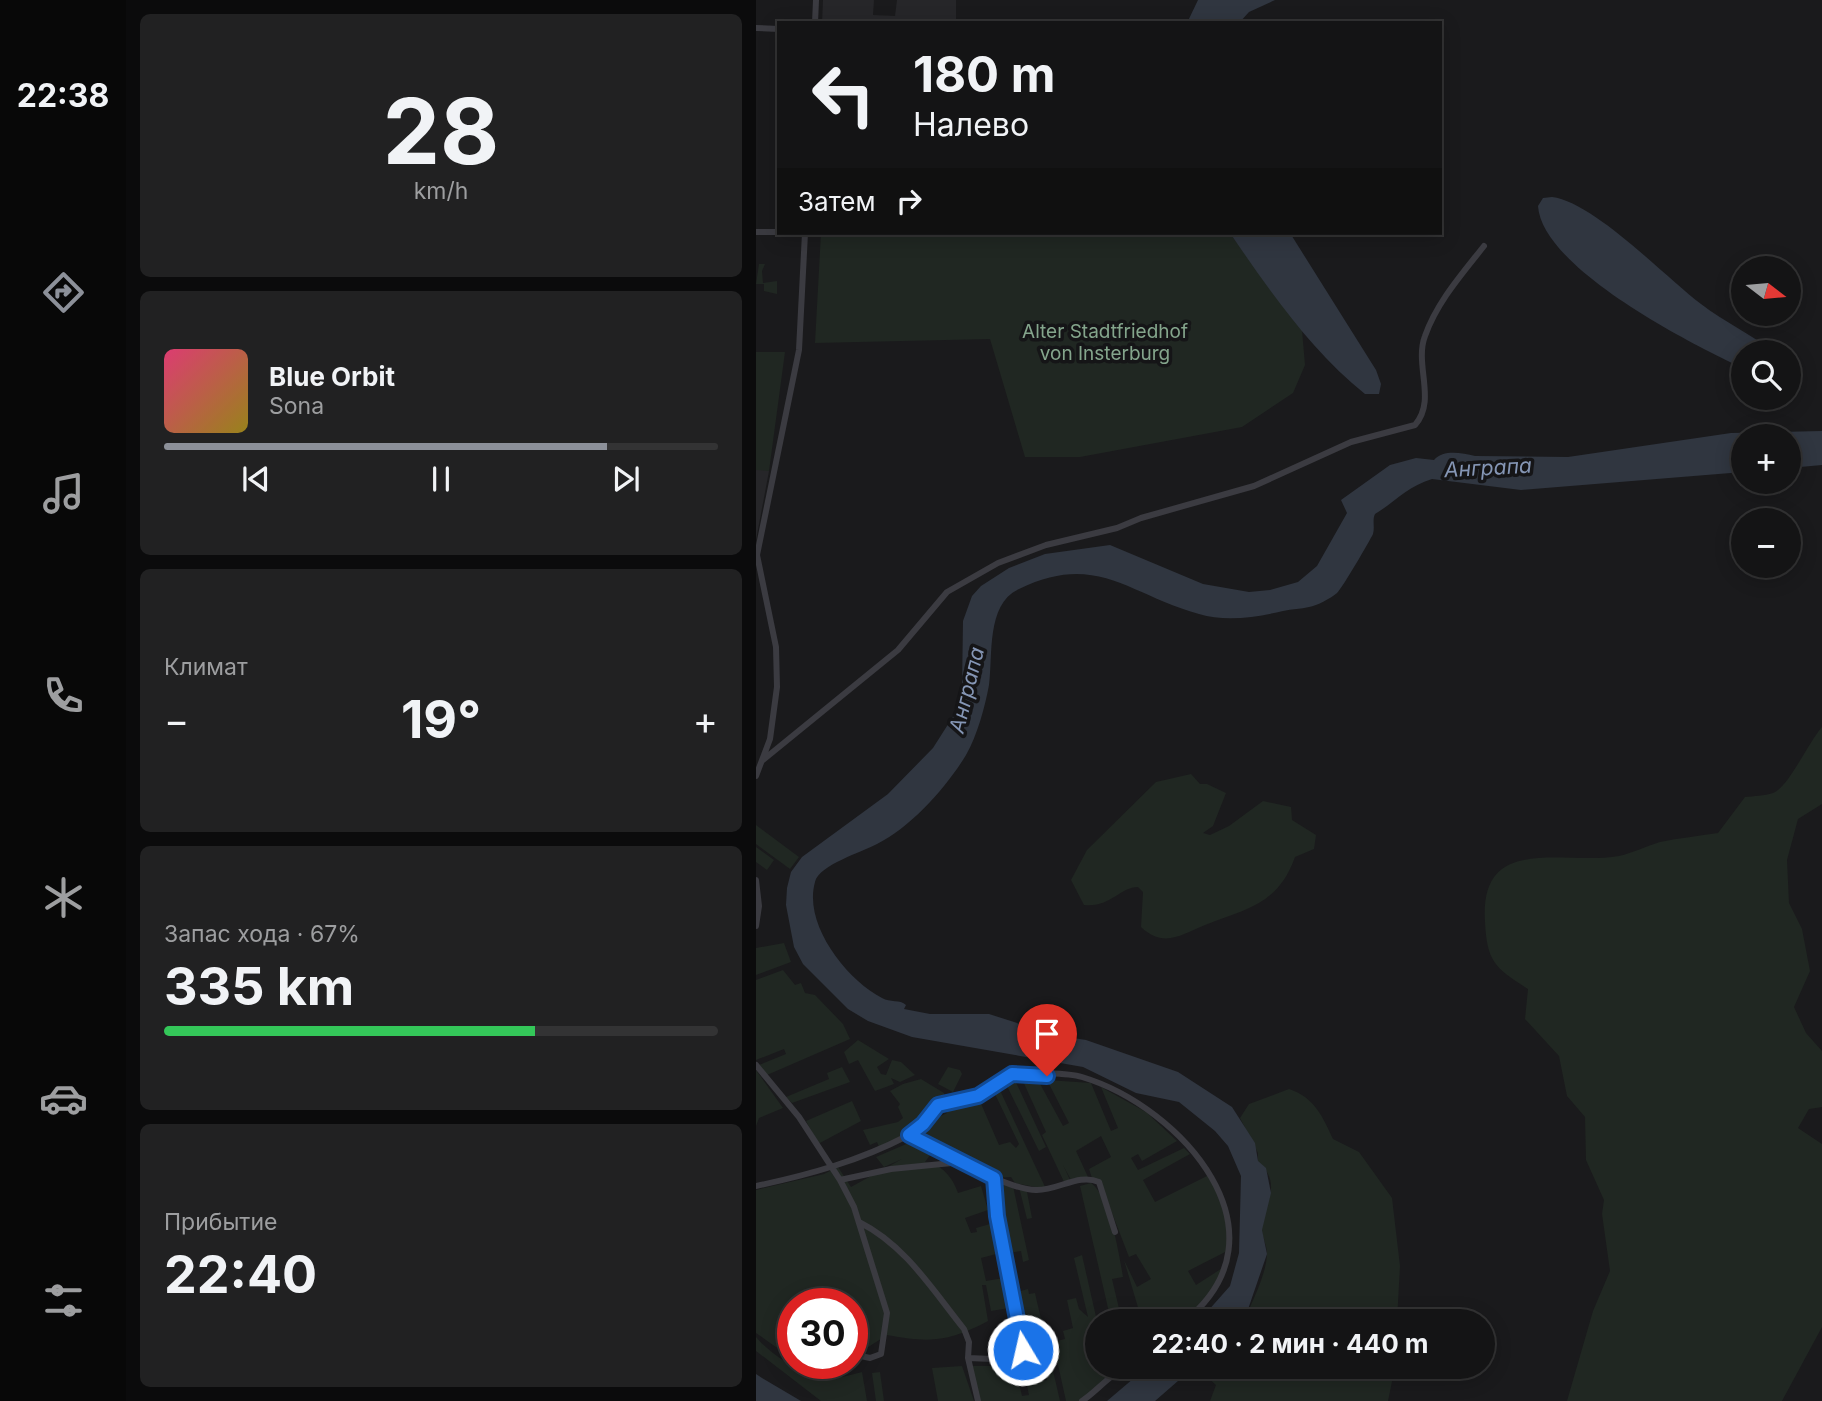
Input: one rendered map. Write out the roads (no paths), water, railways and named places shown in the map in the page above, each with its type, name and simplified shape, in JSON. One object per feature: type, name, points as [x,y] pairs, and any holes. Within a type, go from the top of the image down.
[{"type":"street","points":[[815,21],[816,0]]},
{"type":"street","points":[[756,28],[777,29]]},
{"type":"street","points":[[756,233],[777,232]]},
{"type":"street","points":[[756,776],[763,760],[775,711],[777,666],[757,555],[799,350],[805,235]]},
{"type":"street","points":[[763,760],[898,650],[947,592],[998,563],[1046,545],[1117,528],[1141,517],[1254,486],[1351,442],[1415,425],[1424,409],[1424,338],[1443,301],[1484,246]]},
{"type":"street","points":[[756,880],[760,894],[756,926]]},
{"type":"street","points":[[756,1065],[799,1117],[840,1180],[859,1222],[887,1313],[881,1353],[868,1358]]},
{"type":"street","points":[[756,1186],[825,1171],[831,1166],[909,1135],[923,1124],[938,1105],[978,1096],[1012,1074],[1079,1076],[1112,1089],[1151,1111],[1208,1168],[1231,1231],[1223,1276],[1197,1309]]},
{"type":"street","points":[[909,1135],[994,1178],[1035,1191],[1088,1177],[1099,1182],[1115,1232]]},
{"type":"street","points":[[840,1180],[891,1169],[962,1162]]},
{"type":"street","points":[[968,1358],[1017,1360],[1023,1350],[997,1216],[994,1178]]},
{"type":"street","points":[[859,1222],[887,1237],[909,1257],[964,1329],[970,1342],[968,1358],[978,1401]]},
{"type":"street","points":[[1082,1401],[1099,1390],[1108,1379]]},
{"type":"water","points":[[1198,0],[1275,0],[1249,12],[1241,21],[1188,21]]},
{"type":"water","points":[[1552,197],[1569,202],[1588,212],[1629,242],[1701,304],[1731,326],[1757,340],[1731,340],[1731,362],[1656,323],[1622,301],[1564,254],[1546,230],[1538,206],[1543,198]]},
{"type":"water","points":[[1231,235],[1291,235],[1376,370],[1381,384],[1379,394],[1365,394],[1345,377],[1309,339]]},
{"type":"water","name":"Анграпа","points":[[1801,431],[1822,431],[1822,465],[1801,467]]},
{"type":"water","name":"Анграпа","points":[[1731,433],[1731,473],[1521,490],[1432,479],[1423,482],[1375,514],[1373,534],[1340,589],[1324,602],[1306,608],[1241,618],[1220,618],[1174,606],[1112,580],[1092,575],[1070,574],[1046,578],[1019,589],[1008,596],[996,618],[985,703],[974,739],[958,768],[927,806],[902,828],[877,844],[832,865],[818,876],[815,882],[815,915],[830,949],[855,978],[882,998],[904,1003],[904,1009],[930,1014],[989,1014],[1054,1035],[1086,1040],[1178,1072],[1232,1107],[1255,1143],[1258,1161],[1266,1168],[1271,1193],[1262,1230],[1267,1254],[1248,1309],[1210,1309],[1230,1286],[1239,1253],[1241,1176],[1228,1146],[1215,1131],[1179,1102],[1136,1093],[1083,1067],[912,1037],[868,1021],[848,1009],[803,964],[794,947],[786,905],[791,872],[802,857],[888,794],[933,748],[954,715],[962,688],[963,621],[972,596],[981,586],[1009,568],[1045,554],[1110,545],[1203,584],[1249,592],[1270,590],[1298,582],[1317,566],[1347,513],[1341,500],[1390,465],[1416,458],[1434,460],[1448,453],[1568,457]]},
{"type":"water","points":[[756,1374],[762,1378],[801,1401],[756,1401]]},
{"type":"water","points":[[1133,1379],[1180,1379],[1155,1401],[1107,1401]]},
{"type":"park label","name":"Alter Stadtfriedhof von Insterburg","points":[[1105,342]]}]
